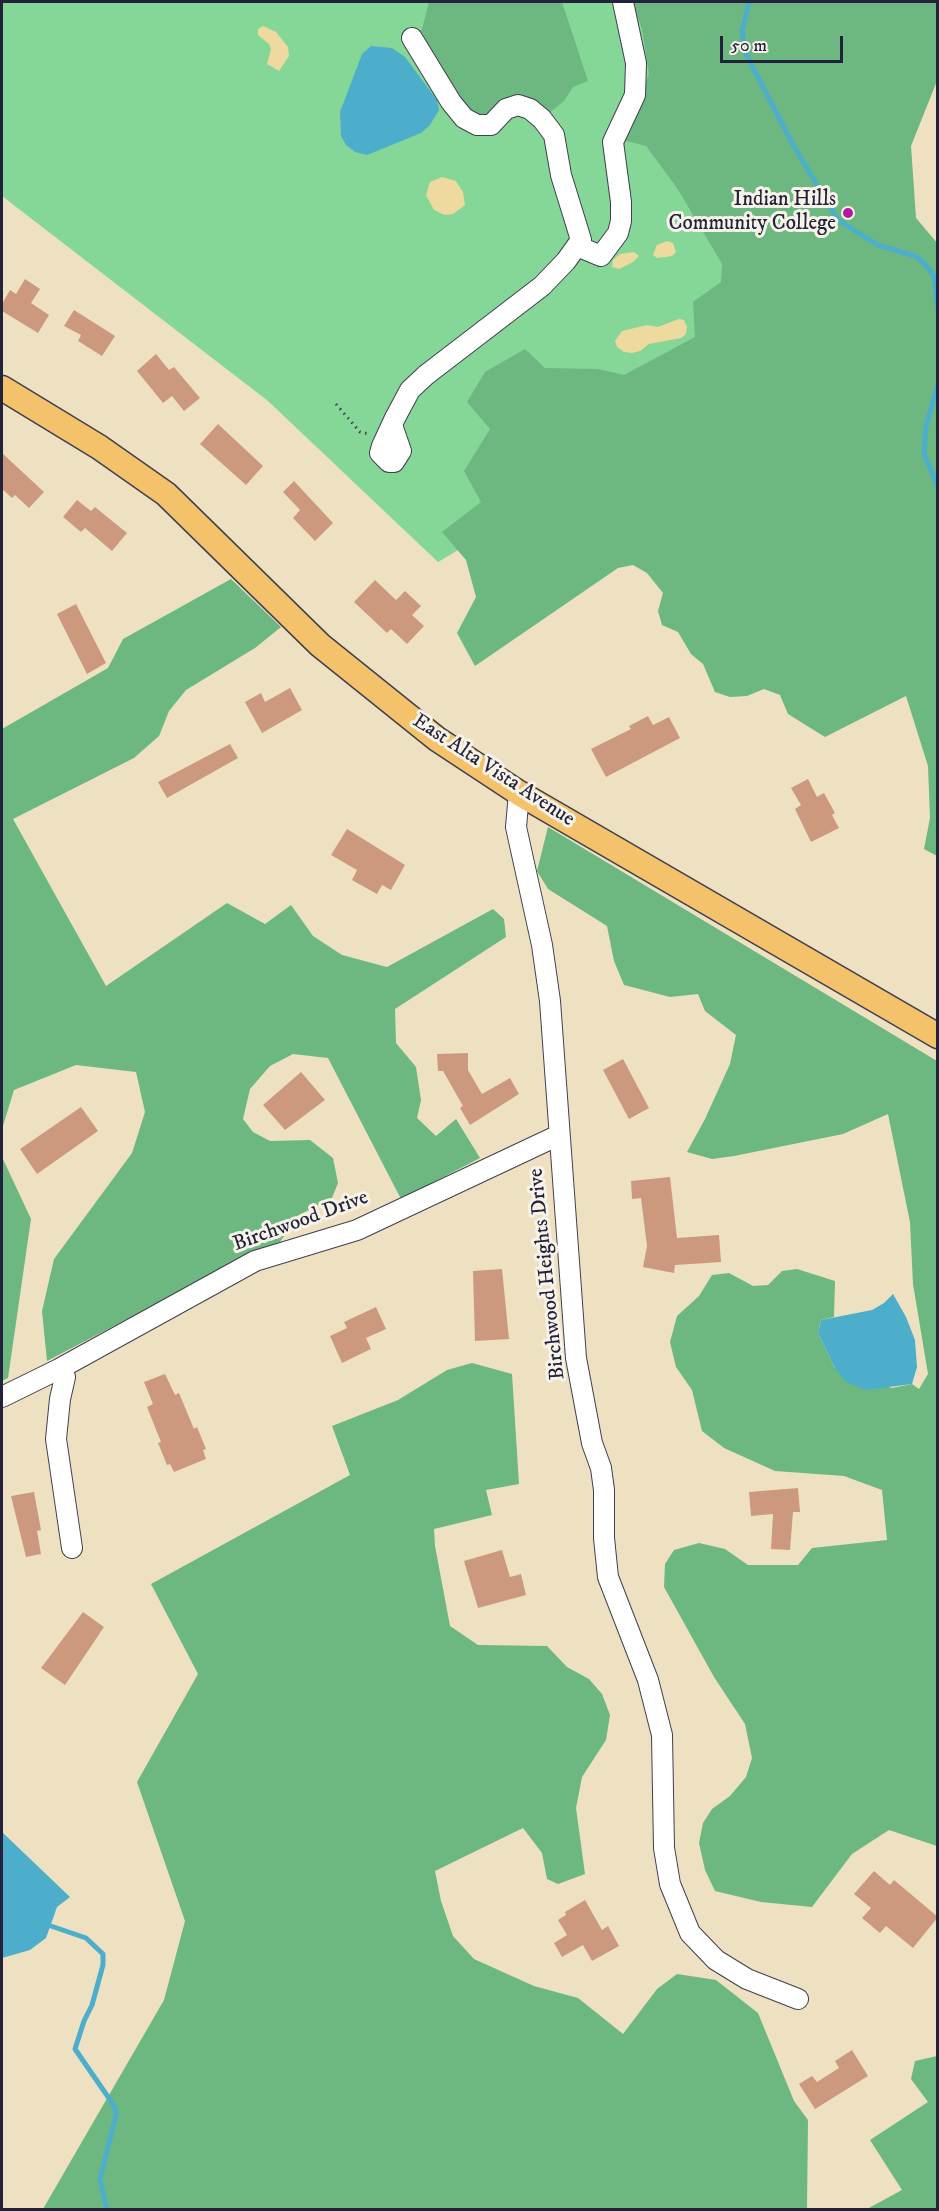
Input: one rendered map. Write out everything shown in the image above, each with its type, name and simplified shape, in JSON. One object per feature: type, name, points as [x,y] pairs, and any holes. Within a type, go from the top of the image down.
[{"type":"main road","name":"East Alta Vista Avenue","points":[[2,388],[94,443],[166,494],[320,645],[437,739],[519,793],[938,1036]]},
{"type":"street","points":[[577,246],[601,256],[618,233],[621,221],[621,202],[613,142],[635,95],[636,63],[623,2]]},
{"type":"street","points":[[391,430],[410,390],[418,382],[542,286],[581,240],[561,175],[554,135],[536,114],[518,105],[506,109],[491,125],[477,125],[464,118],[451,102],[412,38]]},
{"type":"street","name":"Birchwood Heights Drive","points":[[519,793],[516,827],[542,945],[550,1001],[576,1358],[592,1443],[601,1468],[608,1577],[648,1680],[662,1735],[664,1848],[670,1884],[690,1933],[716,1960],[747,1979],[798,1999]]},
{"type":"street","name":"Birchwood Drive","points":[[2,1397],[59,1369],[255,1261],[357,1230],[559,1135]]},
{"type":"street","points":[[59,1369],[65,1377],[56,1439],[72,1548]]},
{"type":"path","points":[[336,404],[360,432],[391,430]]},
{"type":"green space","points":[[2,2],[659,2],[827,332],[438,562],[268,401],[2,196]]},
{"type":"green space","points":[[429,2],[562,2],[588,81],[573,87],[564,101],[542,119],[530,109],[477,125],[412,38],[422,29]]},
{"type":"green space","points":[[632,2],[937,2],[937,81],[911,146],[916,218],[938,244],[937,856],[924,849],[930,818],[928,766],[906,696],[825,737],[788,714],[780,695],[764,689],[747,696],[730,697],[715,692],[703,664],[691,654],[678,632],[662,625],[658,611],[663,593],[647,573],[633,565],[618,568],[475,666],[457,633],[476,597],[466,560],[442,532],[481,502],[464,471],[490,429],[467,402],[485,372],[525,349],[545,368],[598,369],[624,375],[695,337],[693,302],[721,282],[722,264],[677,188],[646,146],[623,140],[649,74],[642,29]]},
{"type":"green space","points":[[231,579],[281,627],[255,648],[186,690],[169,711],[159,736],[134,758],[13,819],[106,986],[227,903],[265,924],[291,905],[313,936],[342,955],[387,967],[493,909],[504,919],[506,937],[395,1009],[396,1043],[416,1067],[421,1100],[417,1118],[436,1136],[456,1119],[480,1158],[401,1199],[328,1058],[293,1054],[270,1066],[250,1089],[243,1119],[253,1132],[270,1141],[310,1140],[333,1158],[338,1183],[332,1198],[297,1216],[280,1242],[253,1253],[47,1361],[42,1311],[54,1259],[132,1153],[145,1112],[136,1072],[76,1065],[14,1090],[2,1129],[2,729],[108,668],[123,639]]},
{"type":"green space","points":[[548,827],[937,1061],[937,1846],[889,1830],[852,1854],[812,1907],[761,1902],[715,1891],[705,1870],[699,1843],[703,1823],[712,1809],[730,1796],[746,1777],[752,1758],[745,1724],[714,1677],[664,1587],[665,1564],[674,1550],[699,1543],[725,1549],[748,1565],[798,1565],[812,1548],[887,1540],[882,1490],[844,1476],[775,1471],[724,1448],[702,1431],[692,1390],[676,1367],[670,1342],[677,1316],[699,1296],[712,1275],[729,1273],[753,1286],[768,1285],[782,1271],[797,1269],[835,1281],[834,1317],[821,1320],[818,1333],[835,1368],[892,1388],[912,1384],[919,1389],[928,1374],[913,1284],[910,1222],[888,1114],[843,1134],[734,1156],[712,1159],[687,1152],[730,1064],[736,1035],[705,1011],[698,994],[670,997],[624,985],[614,961],[607,926],[548,889],[537,871]]},
{"type":"green space","points":[[2,1157],[31,1219],[8,1378],[2,1381]]},
{"type":"green space","points":[[472,1363],[512,1374],[519,1484],[486,1490],[492,1515],[434,1529],[450,1626],[478,1645],[547,1646],[567,1667],[589,1679],[602,1694],[610,1715],[606,1740],[582,1777],[576,1808],[585,1874],[558,1884],[547,1879],[542,1853],[523,1828],[435,1871],[441,1901],[453,1936],[474,1959],[534,1986],[578,1998],[623,2034],[657,1989],[677,1974],[716,1980],[758,2013],[794,2101],[808,2120],[807,2209],[43,2209],[164,2000],[185,1921],[137,1782],[198,1674],[151,1584],[350,1475],[332,1426],[398,1400],[447,1370]]},
{"type":"green space","points":[[937,2056],[937,2209],[867,2209],[902,2190],[870,2140],[928,2102],[911,2079],[915,2061]]},
{"type":"sand","points":[[263,26],[276,32],[288,47],[289,56],[279,71],[267,64],[271,49],[269,44],[258,35],[258,29]]},
{"type":"sand","points":[[442,177],[456,181],[463,192],[465,205],[453,214],[445,215],[434,210],[426,195],[430,182]]},
{"type":"sand","points":[[667,241],[673,243],[676,252],[672,256],[657,258],[653,255],[657,245]]},
{"type":"sand","points":[[634,252],[639,256],[633,262],[619,269],[612,267],[613,260],[620,254]]},
{"type":"sand","points":[[679,319],[684,320],[687,327],[686,334],[681,338],[649,344],[640,351],[632,353],[624,352],[617,347],[615,341],[622,331],[647,325],[658,327]]},
{"type":"water","points":[[371,46],[392,48],[405,57],[437,100],[439,110],[430,125],[421,133],[367,155],[355,152],[346,145],[341,136],[340,112],[362,54]]},
{"type":"water","points":[[893,1294],[906,1317],[915,1340],[917,1367],[912,1384],[866,1390],[846,1382],[835,1368],[818,1333],[821,1320],[872,1310]]},
{"type":"water","points":[[2,1832],[70,1897],[57,1907],[46,1938],[30,1950],[2,1958]]},
{"type":"building","points":[[25,279],[40,289],[31,303],[49,315],[38,333],[2,311],[2,304],[10,290],[16,294]]},
{"type":"building","points":[[74,310],[115,336],[102,356],[78,341],[81,335],[64,326]]},
{"type":"building","points":[[156,354],[169,370],[174,367],[200,398],[184,411],[172,396],[163,403],[137,371]]},
{"type":"building","points":[[218,424],[263,466],[246,485],[200,444]]},
{"type":"building","points":[[2,453],[44,492],[29,508],[15,495],[12,498],[2,489]]},
{"type":"building","points":[[294,481],[333,523],[315,541],[293,518],[300,510],[283,492]]},
{"type":"building","points":[[77,500],[91,511],[95,507],[127,533],[112,551],[85,528],[81,532],[63,517]]},
{"type":"building","points":[[375,580],[396,600],[405,591],[421,606],[412,615],[424,626],[407,644],[391,629],[387,633],[354,602]]},
{"type":"building","points":[[76,604],[106,663],[87,674],[57,614]]},
{"type":"building","points":[[290,688],[302,710],[262,733],[245,702],[261,693],[265,702]]},
{"type":"building","points":[[648,716],[653,725],[669,717],[680,738],[606,777],[591,749],[631,729],[629,726]]},
{"type":"building","points":[[230,744],[238,758],[167,798],[158,782]]},
{"type":"building","points":[[808,779],[817,797],[824,793],[835,813],[832,815],[839,828],[811,842],[795,809],[801,805],[791,788]]},
{"type":"building","points":[[347,829],[405,865],[391,890],[382,885],[377,894],[352,880],[357,870],[331,855]]},
{"type":"building","points":[[468,1053],[468,1070],[482,1094],[510,1078],[519,1094],[470,1125],[460,1108],[463,1106],[443,1071],[438,1071],[437,1054]]},
{"type":"building","points":[[623,1059],[649,1108],[629,1119],[603,1070]]},
{"type":"building","points":[[301,1072],[325,1100],[285,1130],[263,1105]]},
{"type":"building","points":[[81,1107],[98,1131],[37,1174],[20,1149]]},
{"type":"building","points":[[670,1177],[677,1238],[719,1235],[721,1262],[675,1265],[674,1273],[643,1267],[647,1246],[641,1198],[632,1199],[631,1181]]},
{"type":"building","points":[[502,1269],[509,1339],[475,1341],[473,1271]]},
{"type":"building","points":[[376,1307],[386,1329],[366,1338],[371,1349],[342,1363],[330,1336],[347,1328],[344,1322]]},
{"type":"building","points":[[165,1374],[175,1395],[179,1393],[194,1429],[197,1427],[206,1449],[203,1450],[206,1459],[174,1472],[170,1464],[167,1465],[158,1443],[161,1442],[147,1407],[153,1404],[144,1382]]},
{"type":"building","points":[[798,1488],[800,1512],[793,1512],[790,1550],[771,1549],[773,1514],[751,1516],[749,1492]]},
{"type":"building","points":[[34,1492],[41,1530],[37,1531],[41,1554],[26,1557],[11,1496]]},
{"type":"building","points":[[502,1550],[510,1577],[521,1574],[526,1595],[478,1608],[464,1561]]},
{"type":"building","points":[[83,1612],[104,1627],[65,1685],[41,1668]]},
{"type":"building","points":[[874,1871],[890,1885],[894,1880],[938,1917],[913,1948],[886,1926],[880,1933],[862,1918],[871,1908],[854,1894]]},
{"type":"building","points":[[585,1900],[602,1930],[608,1926],[619,1946],[592,1961],[583,1945],[562,1957],[554,1943],[567,1935],[558,1920],[566,1915],[565,1912]]},
{"type":"building","points":[[852,2050],[868,2076],[815,2109],[799,2084],[812,2076],[817,2082],[839,2068],[835,2061]]},
{"type":"waterway","points":[[749,2],[742,31],[746,54],[792,143],[838,220],[878,245],[915,256],[925,264],[934,276],[938,311]]},
{"type":"waterway","points":[[938,385],[926,426],[924,454],[938,487]]},
{"type":"waterway","points":[[45,1924],[86,1938],[103,1954],[103,1965],[92,2005],[75,2049],[115,2107],[116,2115],[100,2179],[107,2210]]},
{"type":"place","name":"Indian Hills Community College","points":[[848,213]]}]
